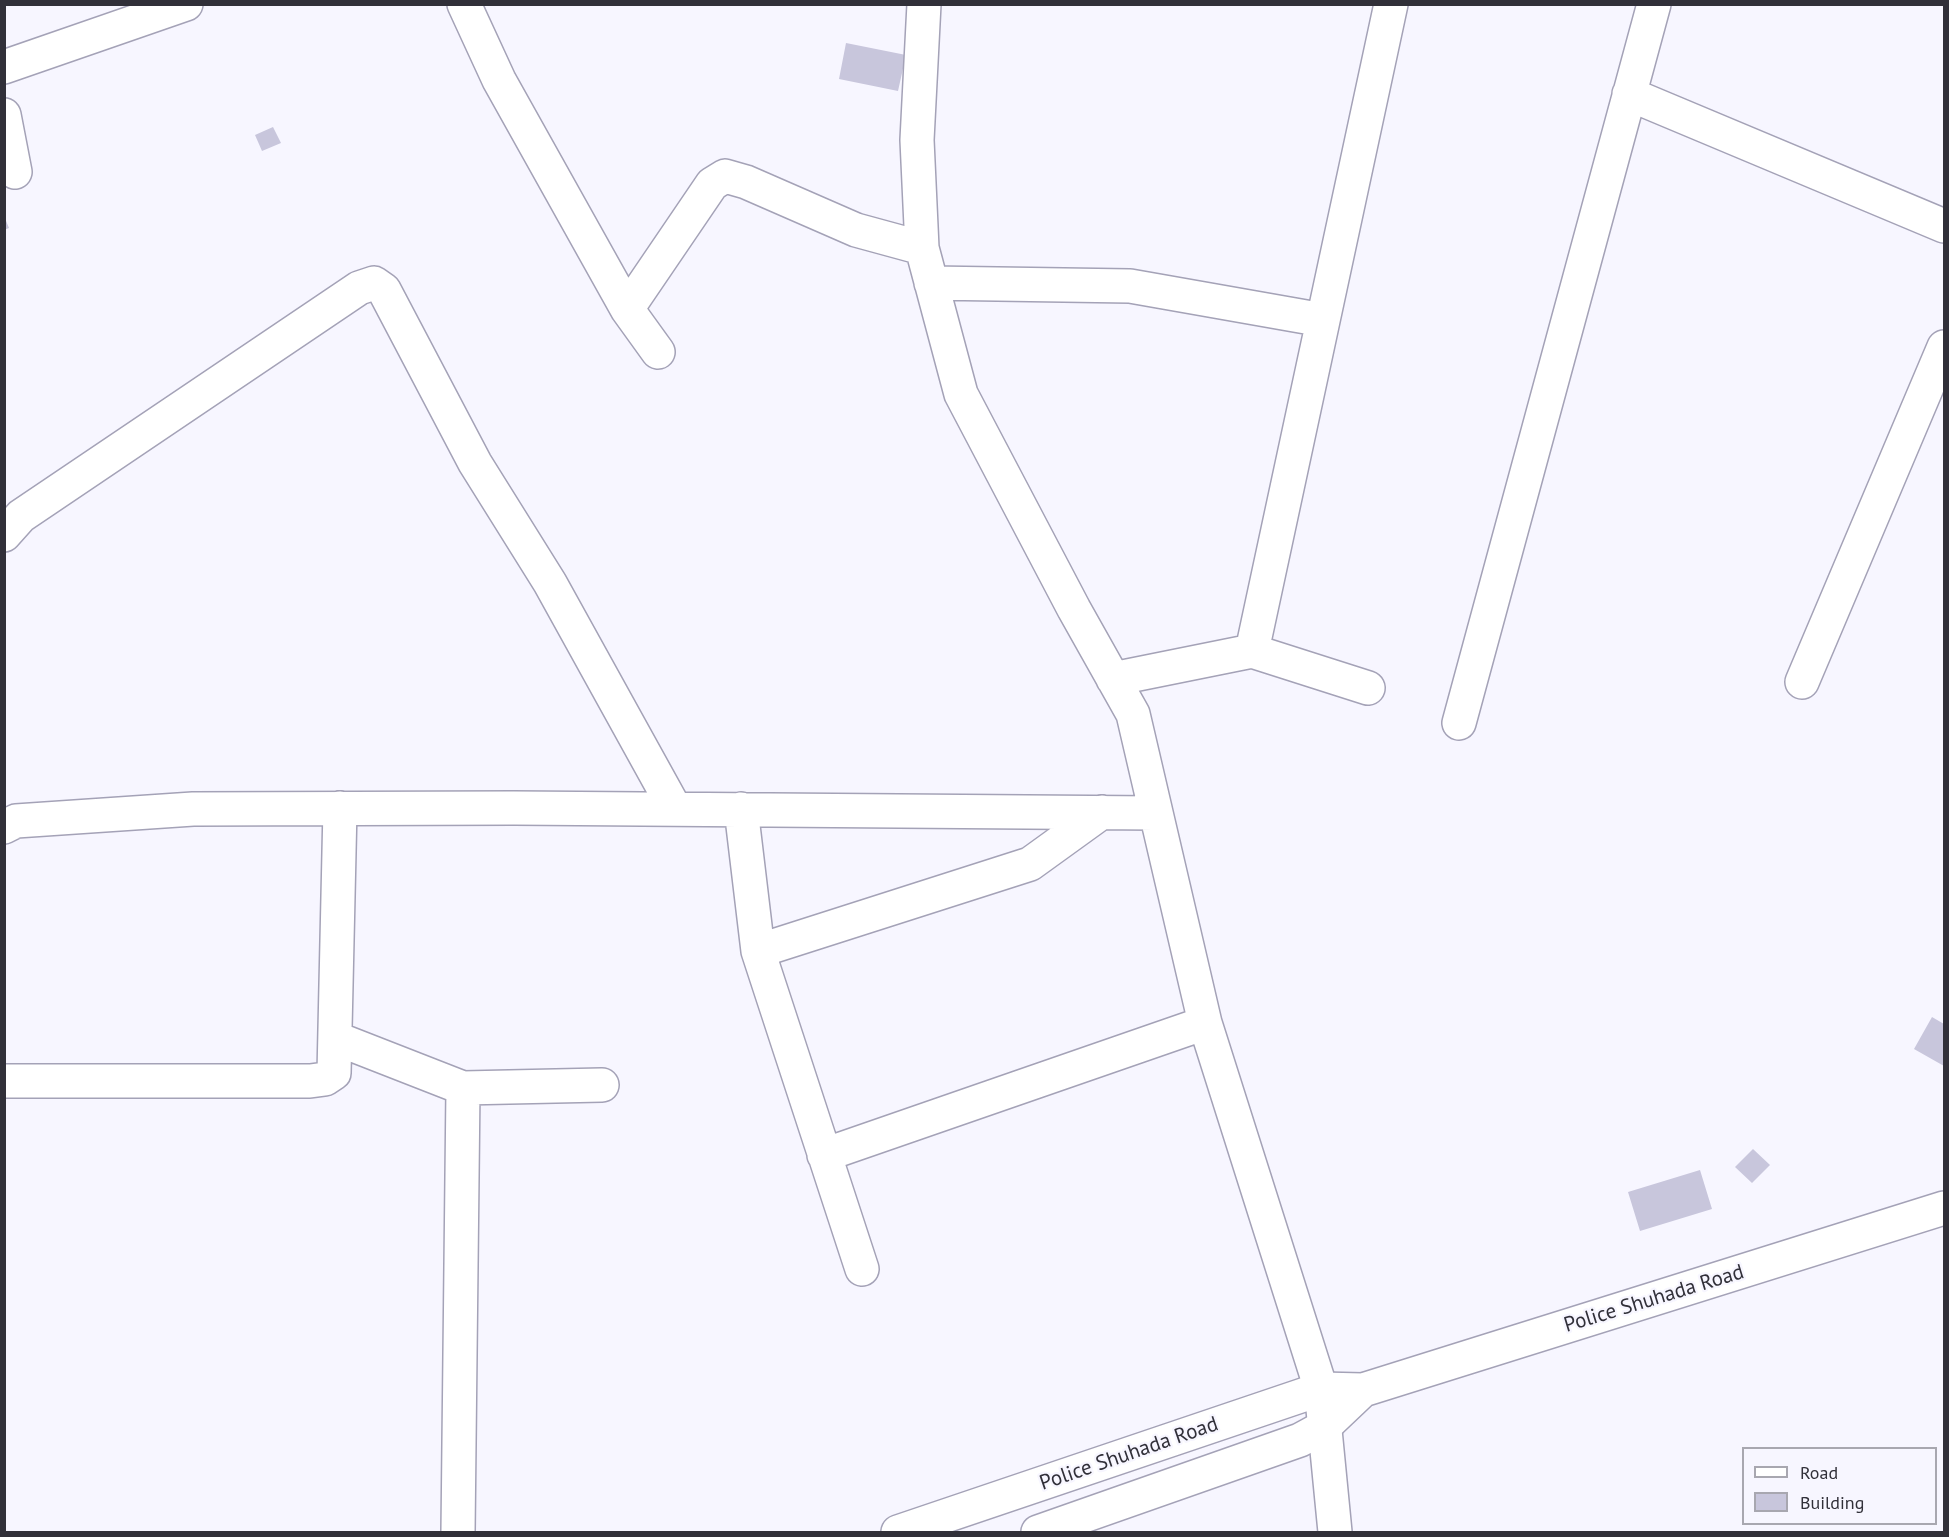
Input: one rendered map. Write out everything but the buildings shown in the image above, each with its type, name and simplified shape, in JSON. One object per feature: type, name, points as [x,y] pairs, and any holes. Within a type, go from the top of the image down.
[{"type":"street","points":[[4,67],[186,4]]},
{"type":"street","points":[[464,4],[499,80],[627,309],[658,352]]},
{"type":"street","points":[[924,4],[917,140],[922,248],[961,394],[1132,714],[1205,1023],[1321,1389],[1335,1533]]},
{"type":"street","points":[[1252,651],[1391,4]]},
{"type":"street","points":[[1459,723],[1654,4]]},
{"type":"street","points":[[1629,94],[1944,226]]},
{"type":"street","points":[[4,115],[15,172]]},
{"type":"street","points":[[627,309],[712,184],[725,176],[746,182],[856,230],[922,248]]},
{"type":"street","points":[[4,535],[21,516],[359,288],[374,282],[384,290],[475,463],[550,583],[675,809]]},
{"type":"street","points":[[931,282],[1130,286],[1323,321]]},
{"type":"street","points":[[1803,682],[1944,348]]},
{"type":"street","points":[[1113,679],[1252,651],[1368,688]]},
{"type":"street","points":[[4,1081],[310,1081],[325,1078],[334,1073],[340,808]]},
{"type":"street","points":[[4,827],[16,821],[193,809],[741,809],[1155,813]]},
{"type":"street","points":[[741,809],[758,951],[862,1269]]},
{"type":"street","points":[[758,951],[1030,864],[1102,812]]},
{"type":"street","points":[[824,1155],[1205,1023]]},
{"type":"street","points":[[335,1038],[463,1088],[602,1085]]},
{"type":"street","points":[[458,1533],[463,1088]]},
{"type":"street","name":"Police Shuhada Road","points":[[898,1533],[1321,1389],[1363,1390],[1942,1212]]},
{"type":"street","name":"Police Shuhada Road","points":[[1038,1533],[1300,1440],[1324,1427],[1363,1390]]}]
